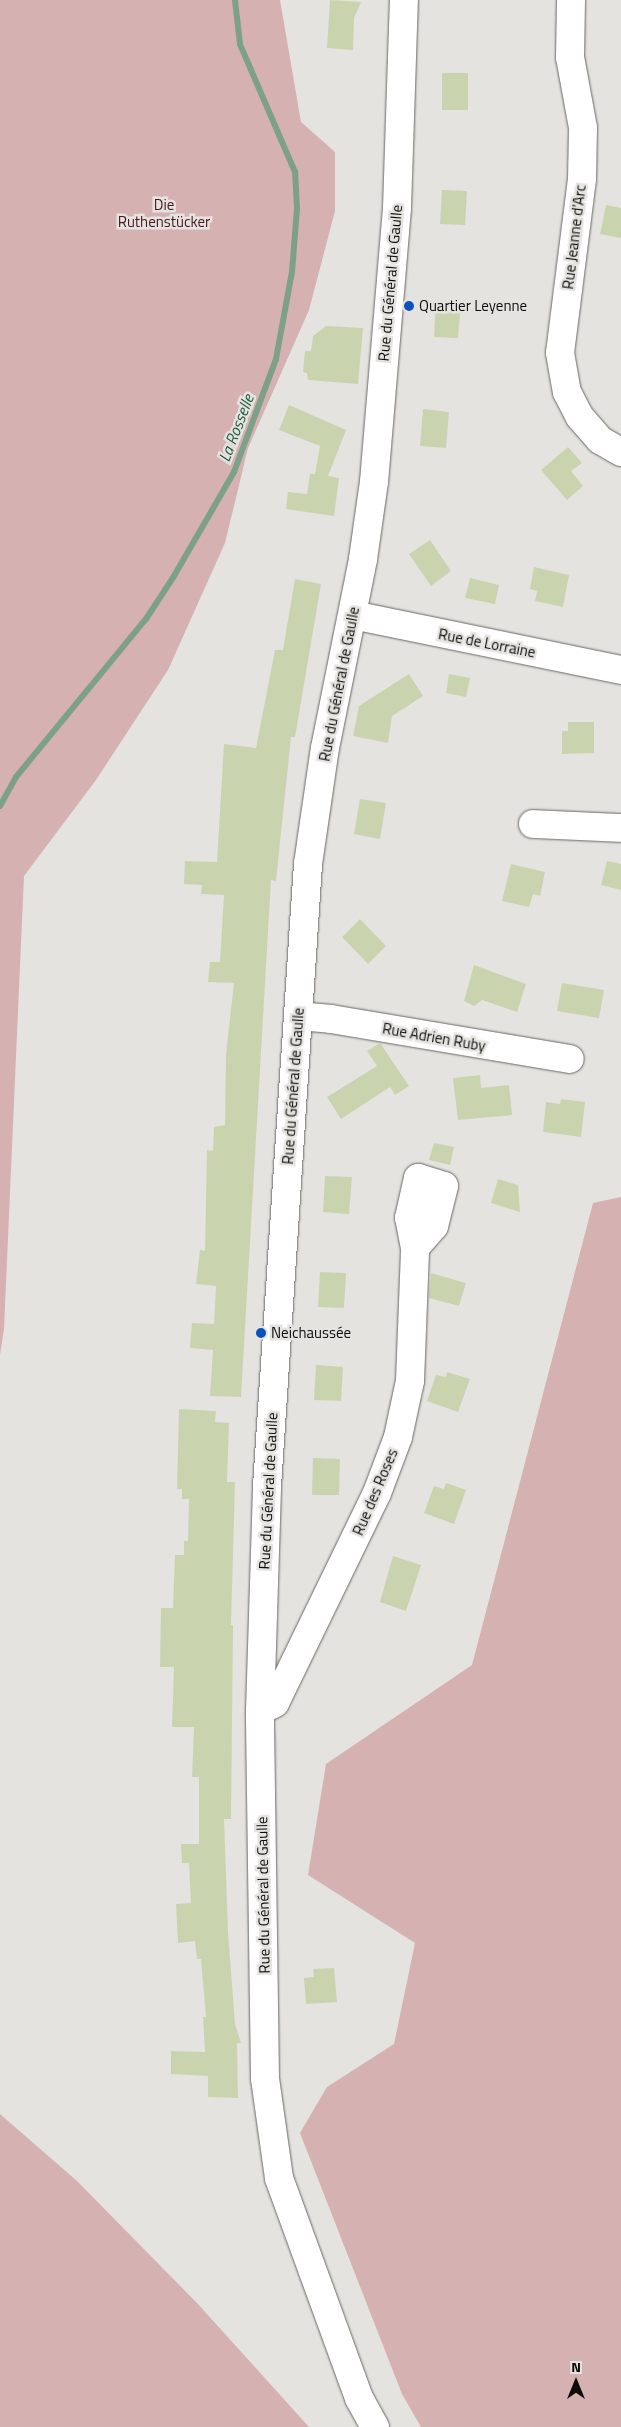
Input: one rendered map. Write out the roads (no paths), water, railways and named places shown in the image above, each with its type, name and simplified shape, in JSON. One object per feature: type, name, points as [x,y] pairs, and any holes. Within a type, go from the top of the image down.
[{"type":"main road","name":"Rue du Général de Gaulle","points":[[375,2427],[359,2398],[279,2178],[265,2080],[260,1711],[267,1486],[308,864],[325,748],[364,559],[378,443],[397,208],[404,0]]},
{"type":"main road","name":"Rue Jeanne d'Arc","points":[[571,0],[570,57],[583,128],[582,179],[560,353],[566,392],[580,416],[600,440],[621,452]]},
{"type":"main road","name":"Rue de Lorraine","points":[[353,616],[621,670]]},
{"type":"main road","points":[[533,824],[621,828]]},
{"type":"main road","name":"Rue Adrien Ruby","points":[[298,1016],[331,1019],[570,1059]]},
{"type":"main road","name":"Rue des Roses","points":[[260,1711],[275,1703],[377,1493],[398,1437],[410,1381],[415,1248]]},
{"type":"waterway","name":"La Rosselle","points":[[0,806],[16,777],[146,619],[174,576],[234,472],[276,359],[292,272],[297,208],[295,172],[240,44],[235,0]]},
{"type":"place","name":"Quartier Leyenne","points":[[409,306]]},
{"type":"place","name":"Neichaussée","points":[[261,1333]]},
{"type":"park label","name":"Die Ruthenstücker","points":[[164,212]]}]
